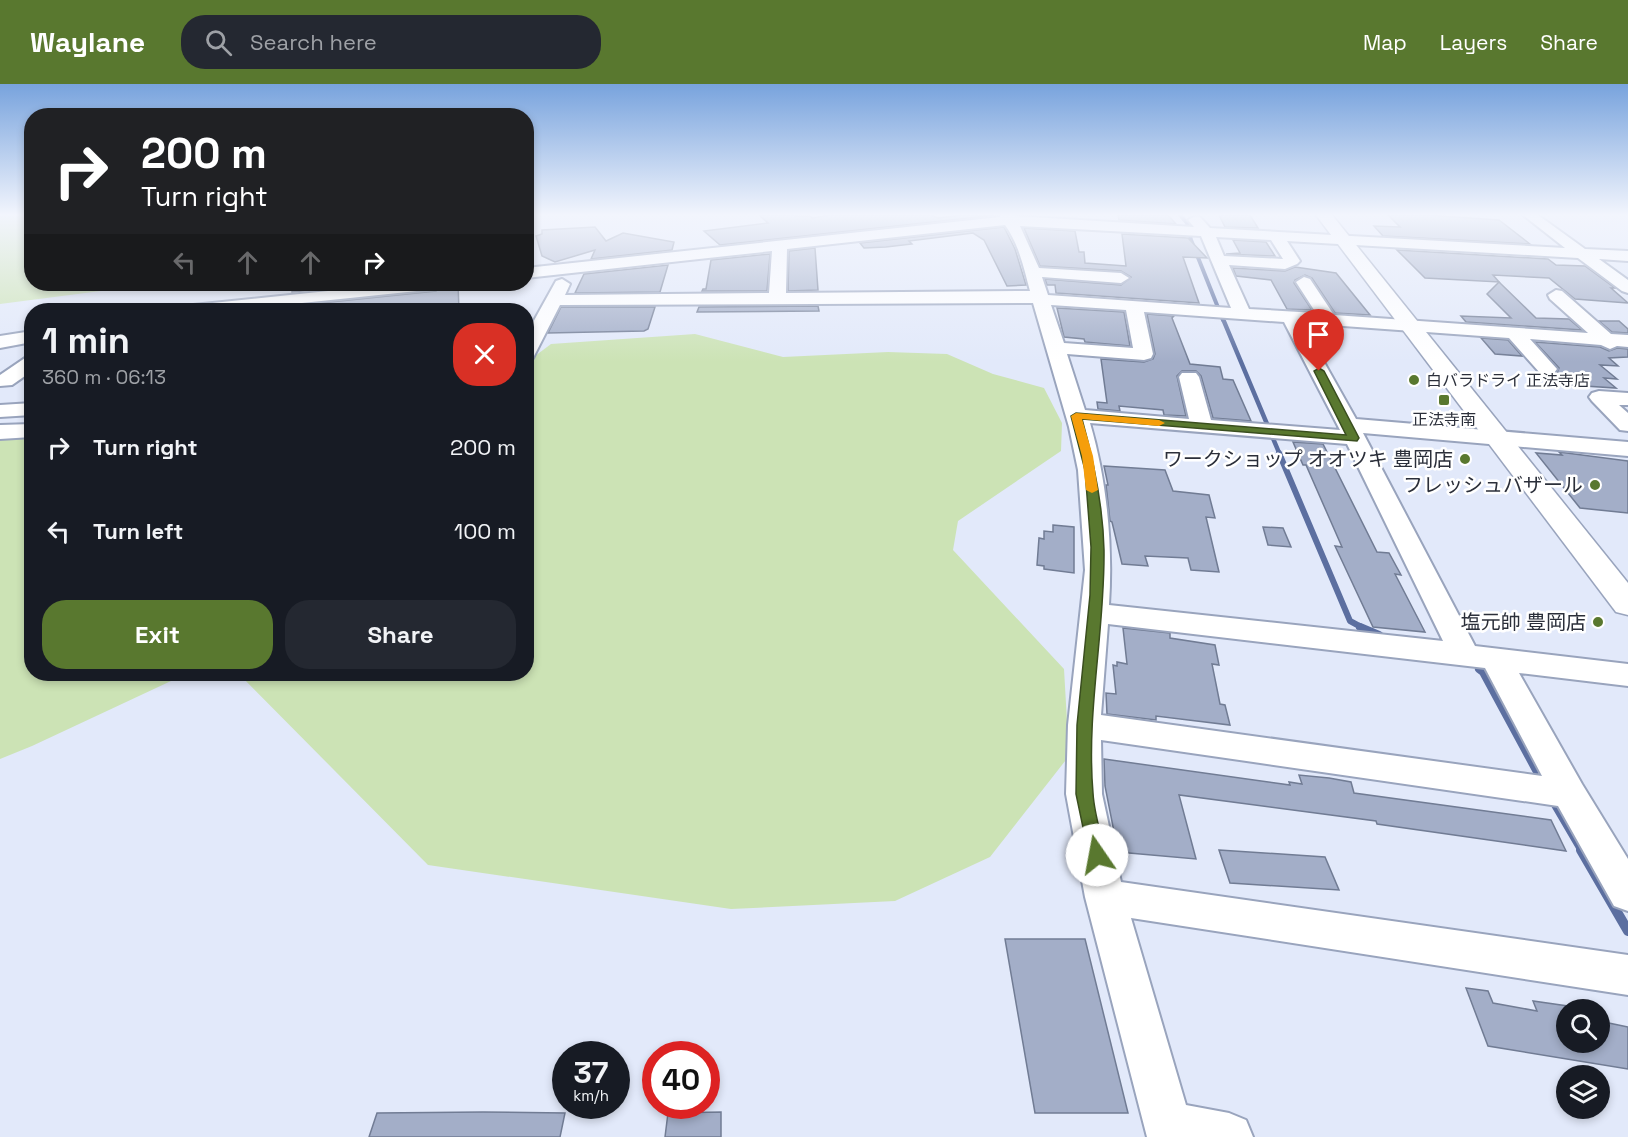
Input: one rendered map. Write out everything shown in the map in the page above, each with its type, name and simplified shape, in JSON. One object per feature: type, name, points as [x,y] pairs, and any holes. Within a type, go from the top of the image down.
[{"type":"highway","points":[[1363,264],[1628,605]]},
{"type":"street","points":[[534,272],[625,264]]},
{"type":"street","points":[[777,298],[779,264]]},
{"type":"street","points":[[1029,264],[1076,416],[1090,470],[1098,547],[1095,613],[1084,725],[1084,794],[1105,897],[1169,1131],[1229,1137]]},
{"type":"street","points":[[1219,264],[1237,313]]},
{"type":"street","points":[[1596,264],[1628,288]]},
{"type":"street","points":[[534,336],[569,268]]},
{"type":"street","points":[[1032,272],[1121,278]]},
{"type":"street","points":[[1304,282],[1329,320]]},
{"type":"street","points":[[310,303],[389,291]]},
{"type":"street","points":[[542,317],[692,293],[777,298],[1039,297],[1134,306],[1628,341]]},
{"type":"street","points":[[1556,295],[1628,358]]},
{"type":"street","points":[[1055,348],[1144,354],[1134,306]]},
{"type":"street","points":[[1290,317],[1464,654]]},
{"type":"street","points":[[1515,333],[1547,369]]},
{"type":"street","points":[[0,342],[24,338]]},
{"type":"street","points":[[2,381],[24,367]]},
{"type":"street","points":[[2,381],[24,377]]},
{"type":"street","points":[[1189,377],[1202,427]]},
{"type":"street","points":[[1628,399],[1599,396],[1628,425]]},
{"type":"street","points":[[0,411],[24,410]]},
{"type":"street","points":[[1076,416],[1283,433],[1351,432],[1500,438],[1628,449]]},
{"type":"street","points":[[0,432],[24,430]]},
{"type":"street","points":[[1095,613],[1464,654],[1496,660],[1628,675]]},
{"type":"street","points":[[1496,660],[1569,794],[1628,894]]},
{"type":"street","points":[[1084,725],[1569,794]]},
{"type":"street","points":[[1105,897],[1628,975]]},
{"type":"green space","points":[[0,264],[24,264],[24,291],[101,291],[0,304]]},
{"type":"green space","points":[[695,334],[783,357],[888,352],[947,354],[993,374],[1044,388],[1062,423],[1061,451],[958,521],[953,550],[1064,669],[1069,756],[990,857],[895,901],[731,909],[428,865],[246,681],[534,681],[534,357],[551,344]]},
{"type":"green space","points":[[24,435],[24,681],[171,681],[0,759],[0,437]]},
{"type":"building","points":[[710,264],[769,264],[767,291],[702,291],[706,289]]},
{"type":"building","points":[[789,264],[816,264],[818,290],[788,291]]},
{"type":"building","points":[[996,264],[1020,264],[1026,285],[1007,286]]},
{"type":"building","points":[[1039,264],[1126,266],[1126,264],[1185,264],[1199,303],[1056,293],[1055,285],[1047,285],[1045,279],[1121,285],[1131,277],[1121,271]]},
{"type":"building","points":[[1411,264],[1585,266],[1615,288],[1611,288],[1628,303],[1575,299],[1549,278],[1493,275],[1499,282],[1425,278]]},
{"type":"building","points":[[668,265],[660,292],[575,293],[584,274]]},
{"type":"building","points":[[1295,267],[1336,273],[1370,315],[1335,313],[1312,278],[1305,275],[1295,280],[1294,283],[1312,310],[1287,309],[1271,280],[1236,276],[1233,268],[1285,271]]},
{"type":"building","points":[[1499,282],[1536,318],[1569,319],[1582,330],[1466,322],[1461,316],[1511,318],[1487,294]]},
{"type":"building","points":[[436,291],[458,291],[459,303],[321,303]]},
{"type":"building","points":[[818,306],[819,311],[697,312],[699,307]]},
{"type":"building","points":[[561,307],[655,307],[648,329],[644,331],[548,333]]},
{"type":"building","points":[[1057,308],[1124,312],[1130,346],[1085,342],[1084,339],[1064,337]]},
{"type":"building","points":[[1147,314],[1174,316],[1172,318],[1190,364],[1220,367],[1223,379],[1233,380],[1251,421],[1213,418],[1201,376],[1196,371],[1182,371],[1177,376],[1186,416],[1164,415],[1163,410],[1119,406],[1120,411],[1098,409],[1097,402],[1107,403],[1101,359],[1144,362],[1153,359],[1155,354]]},
{"type":"building","points":[[1599,321],[1619,321],[1628,329],[1628,333],[1612,332]]},
{"type":"building","points":[[1481,338],[1508,340],[1522,356],[1495,354]]},
{"type":"building","points":[[1535,342],[1600,347],[1609,351],[1617,348],[1628,349],[1628,357],[1609,358],[1618,366],[1600,365],[1617,379],[1604,378],[1616,388],[1569,385],[1557,373],[1559,368]]},
{"type":"building","points":[[1293,442],[1323,444],[1377,552],[1389,553],[1401,575],[1395,574],[1425,632],[1373,627],[1335,546],[1342,547],[1306,465],[1303,465]]},
{"type":"building","name":"フレッシュバザール","points":[[1559,452],[1628,461],[1628,513],[1580,508],[1536,453],[1562,455]]},
{"type":"building","points":[[1104,466],[1165,470],[1173,491],[1209,495],[1215,518],[1206,517],[1219,572],[1191,570],[1188,558],[1145,556],[1148,566],[1122,564],[1110,521],[1106,485],[1108,485]]},
{"type":"building","points":[[1053,525],[1074,527],[1074,573],[1044,569],[1044,566],[1037,565],[1039,538],[1044,539],[1044,531],[1053,532]]},
{"type":"building","points":[[1263,527],[1283,528],[1291,547],[1268,545]]},
{"type":"building","points":[[1123,628],[1170,633],[1170,638],[1215,645],[1219,665],[1212,664],[1220,704],[1225,705],[1230,725],[1156,716],[1156,720],[1107,714],[1106,693],[1116,694],[1113,665],[1117,666],[1117,662],[1127,664]]},
{"type":"building","points":[[1104,759],[1290,785],[1289,782],[1302,784],[1299,775],[1329,778],[1351,782],[1354,793],[1551,820],[1566,851],[1377,824],[1376,821],[1179,795],[1196,859],[1118,852],[1105,786]]},
{"type":"building","points":[[1219,850],[1325,857],[1339,890],[1230,883]]},
{"type":"building","points":[[1005,939],[1085,939],[1128,1113],[1035,1113]]},
{"type":"building","points":[[1466,988],[1488,991],[1493,1003],[1537,1011],[1533,1001],[1556,1004],[1556,1053],[1610,1053],[1610,1023],[1628,1027],[1628,1069],[1610,1065],[1488,1046]]},
{"type":"building","points":[[720,1112],[721,1137],[665,1137],[667,1119],[720,1119]]},
{"type":"building","points":[[377,1113],[552,1113],[552,1119],[564,1119],[560,1137],[369,1137]]},
{"type":"waterway","points":[[1201,264],[1223,320]]},
{"type":"waterway","points":[[1223,319],[1280,455]]},
{"type":"waterway","points":[[1279,453],[1350,621],[1363,628]]},
{"type":"waterway","points":[[1360,627],[1379,635]]},
{"type":"waterway","points":[[1479,669],[1483,672],[1543,783]]},
{"type":"waterway","points":[[1551,798],[1582,851]]},
{"type":"waterway","points":[[1581,850],[1628,931]]},
{"type":"slow traffic","points":[[1092,490],[1088,456],[1076,416],[1159,423]]},
{"type":"place","name":"白バラドライ 正法寺店","points":[[1414,380]]},
{"type":"place","name":"正法寺南","points":[[1444,400]]},
{"type":"place","name":"ワークショップ オオツキ 豊岡店","points":[[1465,459]]},
{"type":"place","name":"フレッシュバザール","points":[[1595,485]]},
{"type":"place","name":"塩元帥 豊岡店","points":[[1598,622]]},
{"type":"route","points":[[1097,855],[1084,794],[1084,725],[1097,595],[1098,547],[1088,456],[1076,416],[1353,438],[1319,371]]}]
